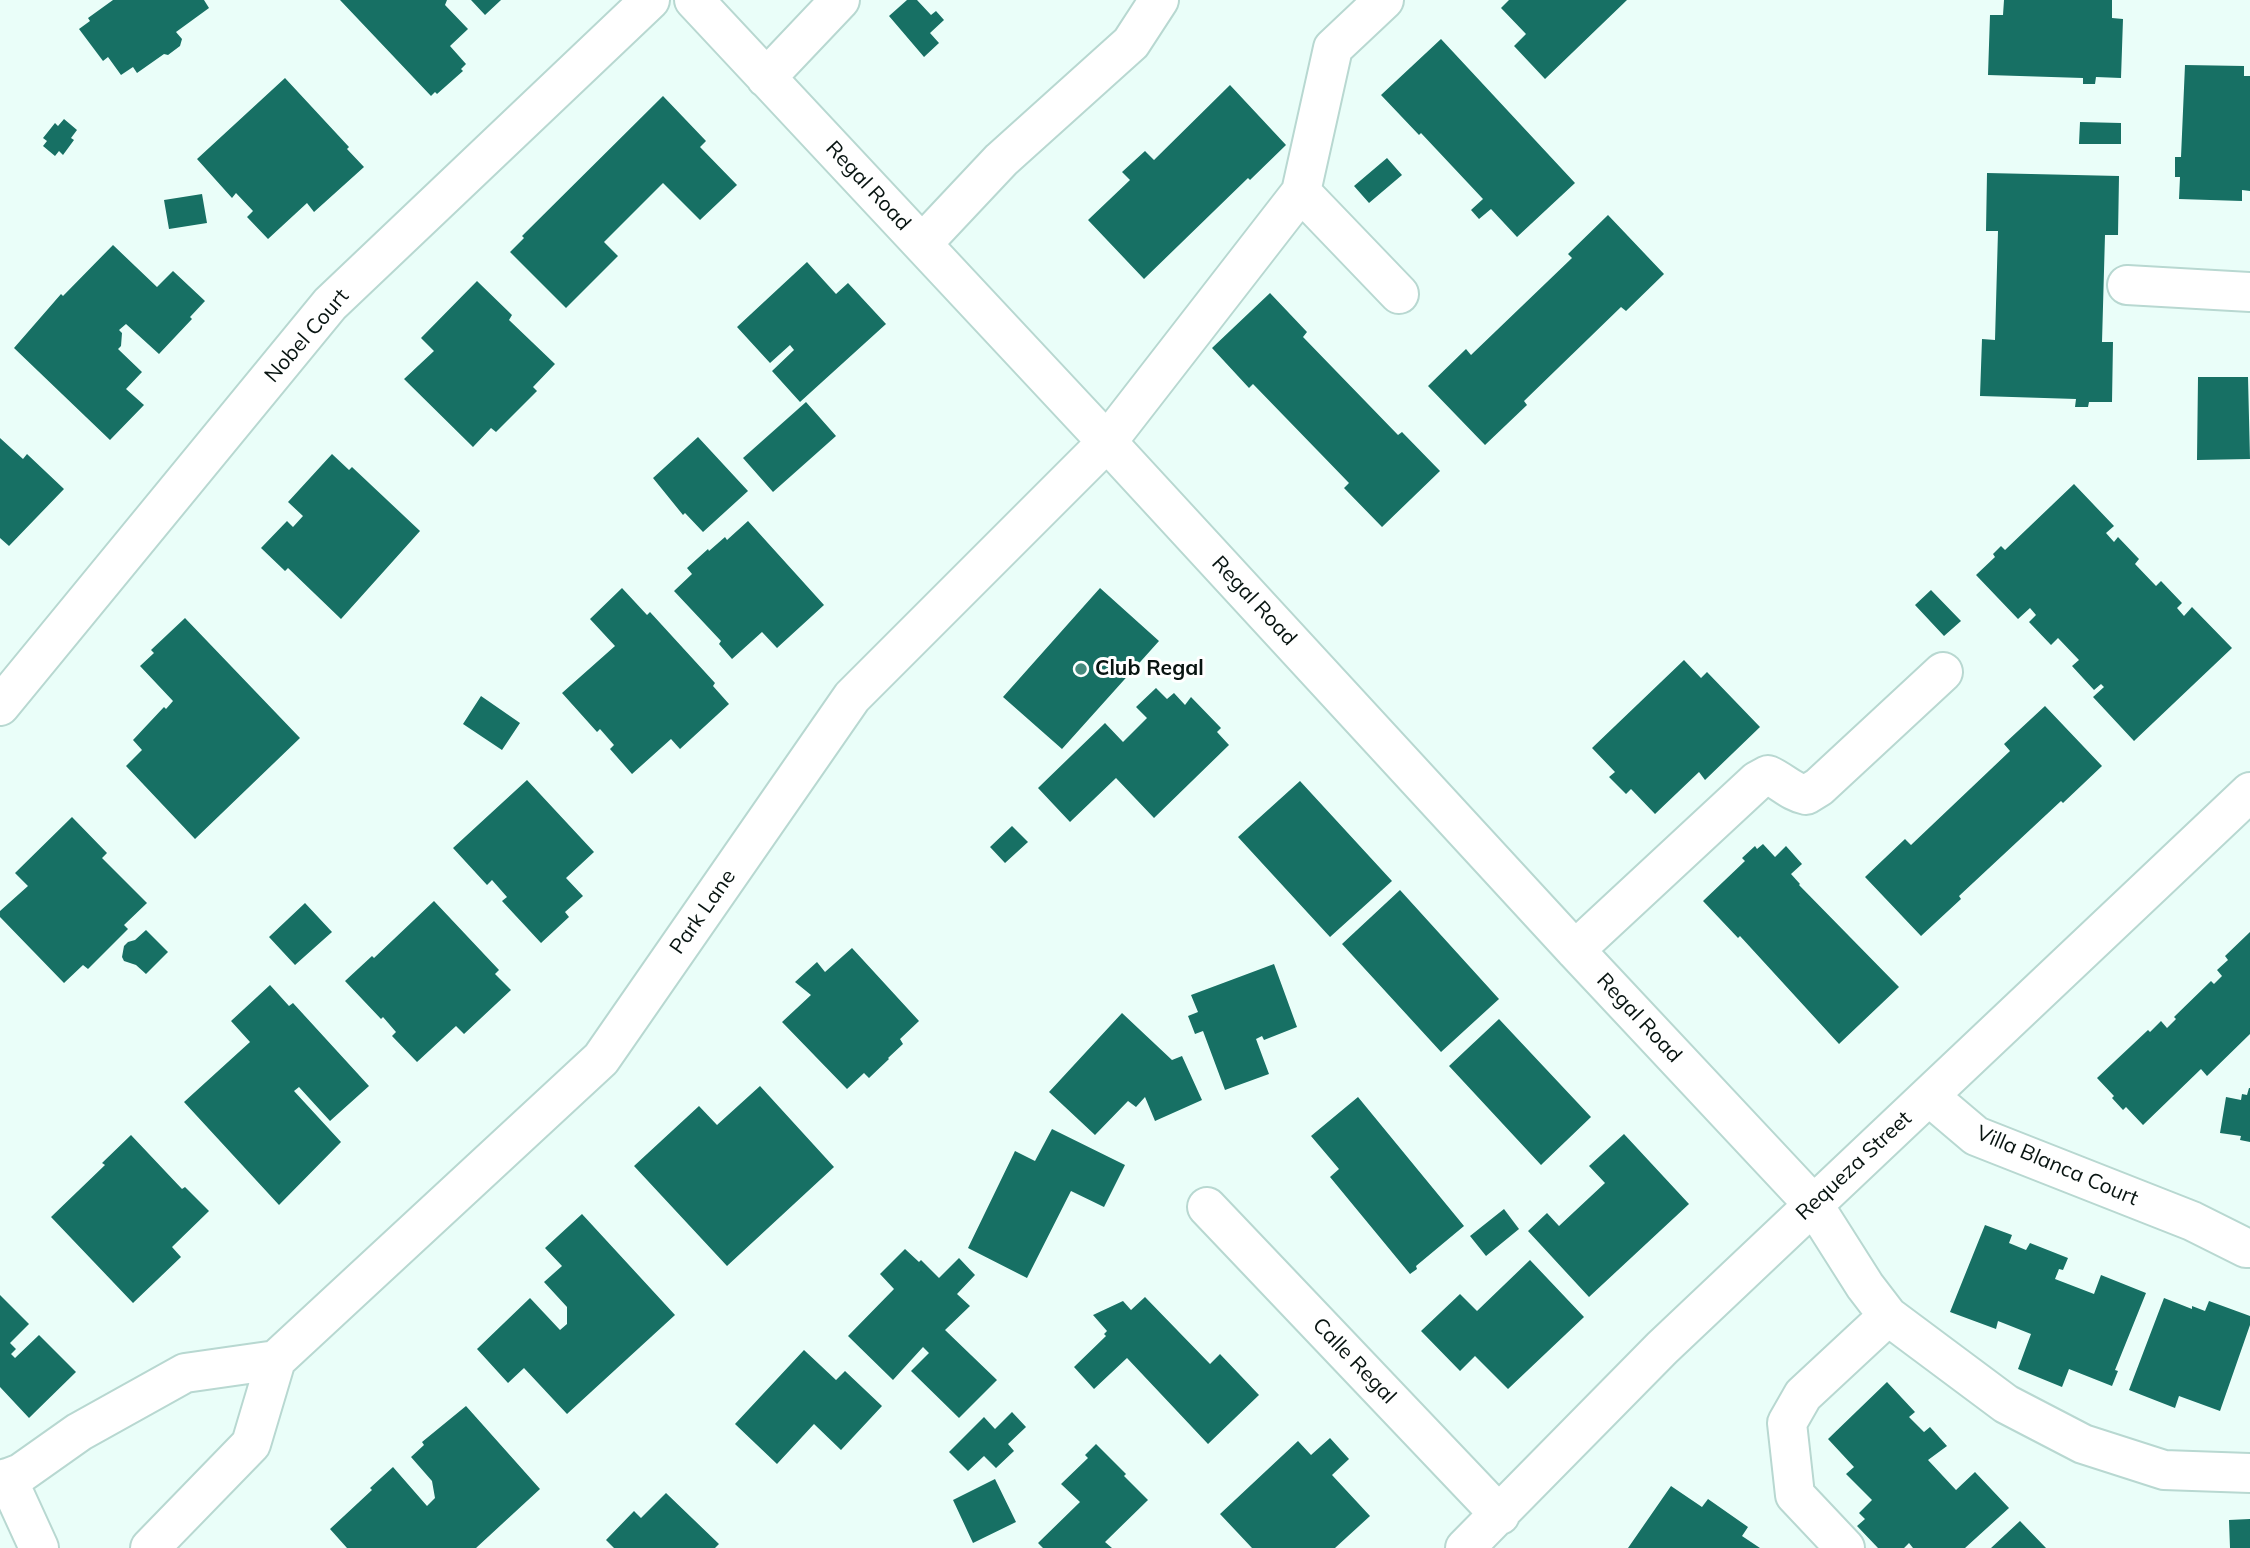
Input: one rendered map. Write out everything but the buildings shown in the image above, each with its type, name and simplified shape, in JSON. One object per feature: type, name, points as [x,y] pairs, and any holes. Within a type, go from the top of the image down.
[{"type":"street","name":"Nobel Court","points":[[0,706],[330,304],[650,0]]},
{"type":"street","name":"Regal Road","points":[[694,0],[1813,1204],[1865,1286],[1888,1316],[2006,1404],[2083,1444],[2164,1470],[2250,1473]]},
{"type":"street","points":[[766,78],[840,0]]},
{"type":"street","points":[[922,244],[1001,160],[1131,43],[1159,0]]},
{"type":"street","points":[[1384,0],[1333,48],[1301,192],[1399,294]]},
{"type":"street","name":"Park Lane","points":[[276,1360],[601,1059],[852,697],[1107,442],[1301,192]]},
{"type":"street","points":[[2127,285],[2250,292]]},
{"type":"street","points":[[1575,950],[1756,781],[1768,775],[1782,780],[1795,793],[1806,795],[1819,787],[1943,672]]},
{"type":"street","name":"Requeza Street","points":[[1465,1548],[1662,1348],[2250,792]]},
{"type":"street","name":"Villa Blanca Court","points":[[1930,1097],[1976,1136],[2192,1221],[2250,1248]]},
{"type":"street","name":"Calle Regal","points":[[1207,1207],[1500,1515]]},
{"type":"street","name":"Villa Blanca Court","points":[[2192,1221],[2250,1220]]},
{"type":"street","points":[[1844,1548],[1796,1495],[1787,1423],[1803,1395],[1888,1316]]},
{"type":"street","points":[[39,1548],[4,1479],[21,1473],[79,1432],[185,1373],[276,1360],[251,1444],[149,1548]]},
{"type":"place","name":"Club Regal","points":[[1081,669]]}]
